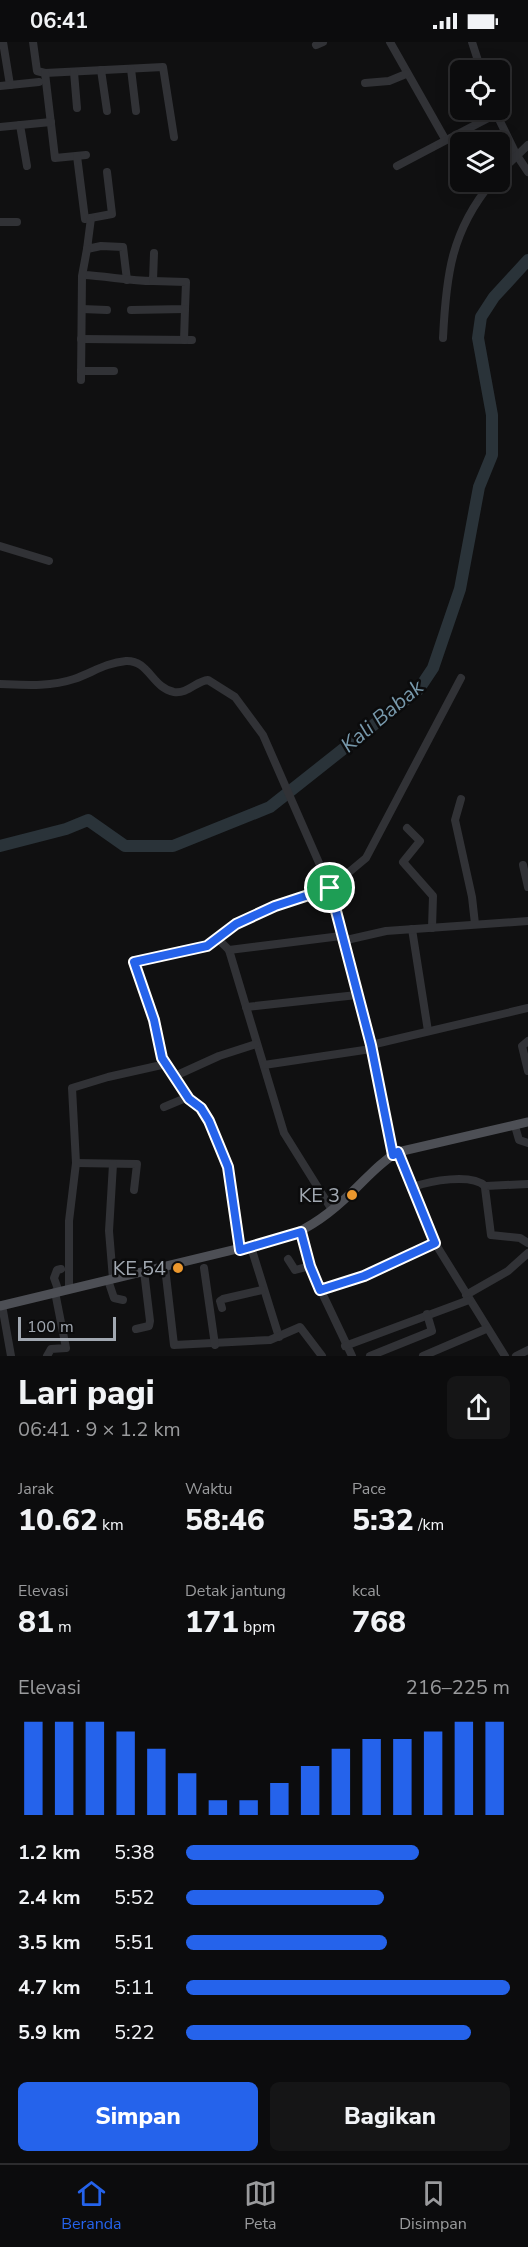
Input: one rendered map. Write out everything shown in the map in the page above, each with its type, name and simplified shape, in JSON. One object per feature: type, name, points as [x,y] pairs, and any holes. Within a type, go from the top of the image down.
[{"type":"main road","points":[[1,1305],[240,1250],[301,1232],[332,1210],[395,1154],[425,1144],[528,1122]]},
{"type":"street","points":[[3,42],[3,58],[10,85]]},
{"type":"street","points":[[33,42],[37,71],[45,73],[163,68],[174,137]]},
{"type":"street","points":[[390,42],[445,140]]},
{"type":"street","points":[[472,42],[478,60]]},
{"type":"street","points":[[130,69],[136,111]]},
{"type":"street","points":[[102,70],[107,111]]},
{"type":"street","points":[[74,72],[77,108]]},
{"type":"street","points":[[45,73],[55,158],[81,156],[85,219],[112,214],[107,172]]},
{"type":"street","points":[[365,83],[389,81],[406,74]]},
{"type":"street","points":[[0,86],[39,82]]},
{"type":"street","points":[[397,166],[481,120]]},
{"type":"street","points":[[499,120],[528,172]]},
{"type":"street","points":[[0,127],[51,122]]},
{"type":"street","points":[[20,125],[27,166]]},
{"type":"street","points":[[510,161],[528,145]]},
{"type":"street","points":[[443,338],[445,294],[456,240],[468,214],[484,192]]},
{"type":"street","points":[[81,380],[83,275],[91,218]]},
{"type":"street","points":[[0,222],[17,222]]},
{"type":"street","points":[[87,249],[101,246],[123,247],[127,280]]},
{"type":"street","points":[[153,281],[154,253]]},
{"type":"street","points":[[81,339],[188,340],[185,309],[186,282],[127,280],[121,277],[83,275]]},
{"type":"street","points":[[82,309],[107,310]]},
{"type":"street","points":[[131,310],[185,309]]},
{"type":"street","points":[[81,371],[114,371]]},
{"type":"street","points":[[0,546],[49,561]]},
{"type":"street","points":[[0,684],[55,684],[76,678],[102,665],[126,661],[139,663],[160,686],[176,692],[189,689],[202,681],[211,681],[235,697],[251,716],[269,745],[296,814],[330,888],[371,1047],[395,1154],[413,1187],[435,1243],[475,1309],[479,1318],[479,1333],[505,1356]]},
{"type":"street","points":[[240,1250],[228,1167],[209,1121],[201,1108],[188,1097],[166,1064],[134,962],[198,950],[218,939],[236,924],[255,915],[330,888],[370,854],[462,678]]},
{"type":"street","points":[[461,799],[455,820],[472,897],[475,924]]},
{"type":"street","points":[[407,828],[420,841],[403,862],[433,896],[432,928]]},
{"type":"street","points":[[523,865],[528,886]]},
{"type":"street","points":[[230,950],[412,929],[528,921]]},
{"type":"street","points":[[412,929],[428,1031]]},
{"type":"street","points":[[218,939],[230,950],[284,1133],[332,1210]]},
{"type":"street","points":[[246,1007],[357,995]]},
{"type":"street","points":[[264,1065],[371,1047],[528,1008]]},
{"type":"street","points":[[528,1041],[522,1046],[528,1071]]},
{"type":"street","points":[[175,1076],[219,1056],[256,1044]]},
{"type":"street","points":[[47,1356],[51,1349],[67,1352],[61,1291],[76,1163],[73,1088],[166,1064]]},
{"type":"street","points":[[164,1107],[188,1097]]},
{"type":"street","points":[[515,1126],[519,1140],[528,1143]]},
{"type":"street","points":[[76,1163],[137,1164],[134,1190]]},
{"type":"street","points":[[113,1164],[109,1231],[110,1280],[114,1298],[123,1300]]},
{"type":"street","points":[[413,1187],[441,1179],[479,1182],[485,1186],[528,1184]]},
{"type":"street","points":[[485,1186],[491,1235],[520,1238],[528,1243]]},
{"type":"street","points":[[301,1232],[310,1266],[345,1346],[352,1356]]},
{"type":"street","points":[[320,1290],[364,1276],[435,1243]]},
{"type":"street","points":[[251,1247],[262,1290],[279,1337]]},
{"type":"street","points":[[345,1346],[467,1297],[508,1271],[528,1253]]},
{"type":"street","points":[[288,1259],[295,1270],[310,1266]]},
{"type":"street","points":[[165,1267],[174,1345],[215,1345],[279,1337],[300,1327],[322,1356]]},
{"type":"street","points":[[204,1268],[215,1345]]},
{"type":"street","points":[[61,1269],[57,1270],[54,1278],[61,1291]]},
{"type":"street","points":[[136,1329],[149,1326],[150,1321],[144,1271]]},
{"type":"street","points":[[222,1308],[220,1301],[223,1299],[262,1290]]},
{"type":"street","points":[[1,1305],[11,1356]]},
{"type":"street","points":[[370,1356],[432,1331],[427,1314]]},
{"type":"street","points":[[423,1356],[479,1333]]},
{"type":"street","points":[[516,1356],[528,1350]]},
{"type":"waterway","name":"Kali Babak","points":[[0,846],[66,829],[88,820],[125,846],[173,846],[270,807],[419,689],[433,668],[460,589],[479,487],[492,455],[492,415],[478,338],[481,317],[494,297],[528,260]]},
{"type":"place","name":"KE 3","points":[[352,1195]]},
{"type":"place","name":"KE 54","points":[[178,1268]]},
{"type":"route","points":[[330,888],[371,1045],[393,1155],[398,1152],[435,1243],[379,1270],[320,1290],[310,1266],[301,1232],[272,1243],[240,1250],[228,1167],[209,1121],[201,1108],[189,1099],[162,1058],[154,1020],[139,983],[134,962],[198,950],[218,939],[236,924],[275,906],[330,888]]}]
